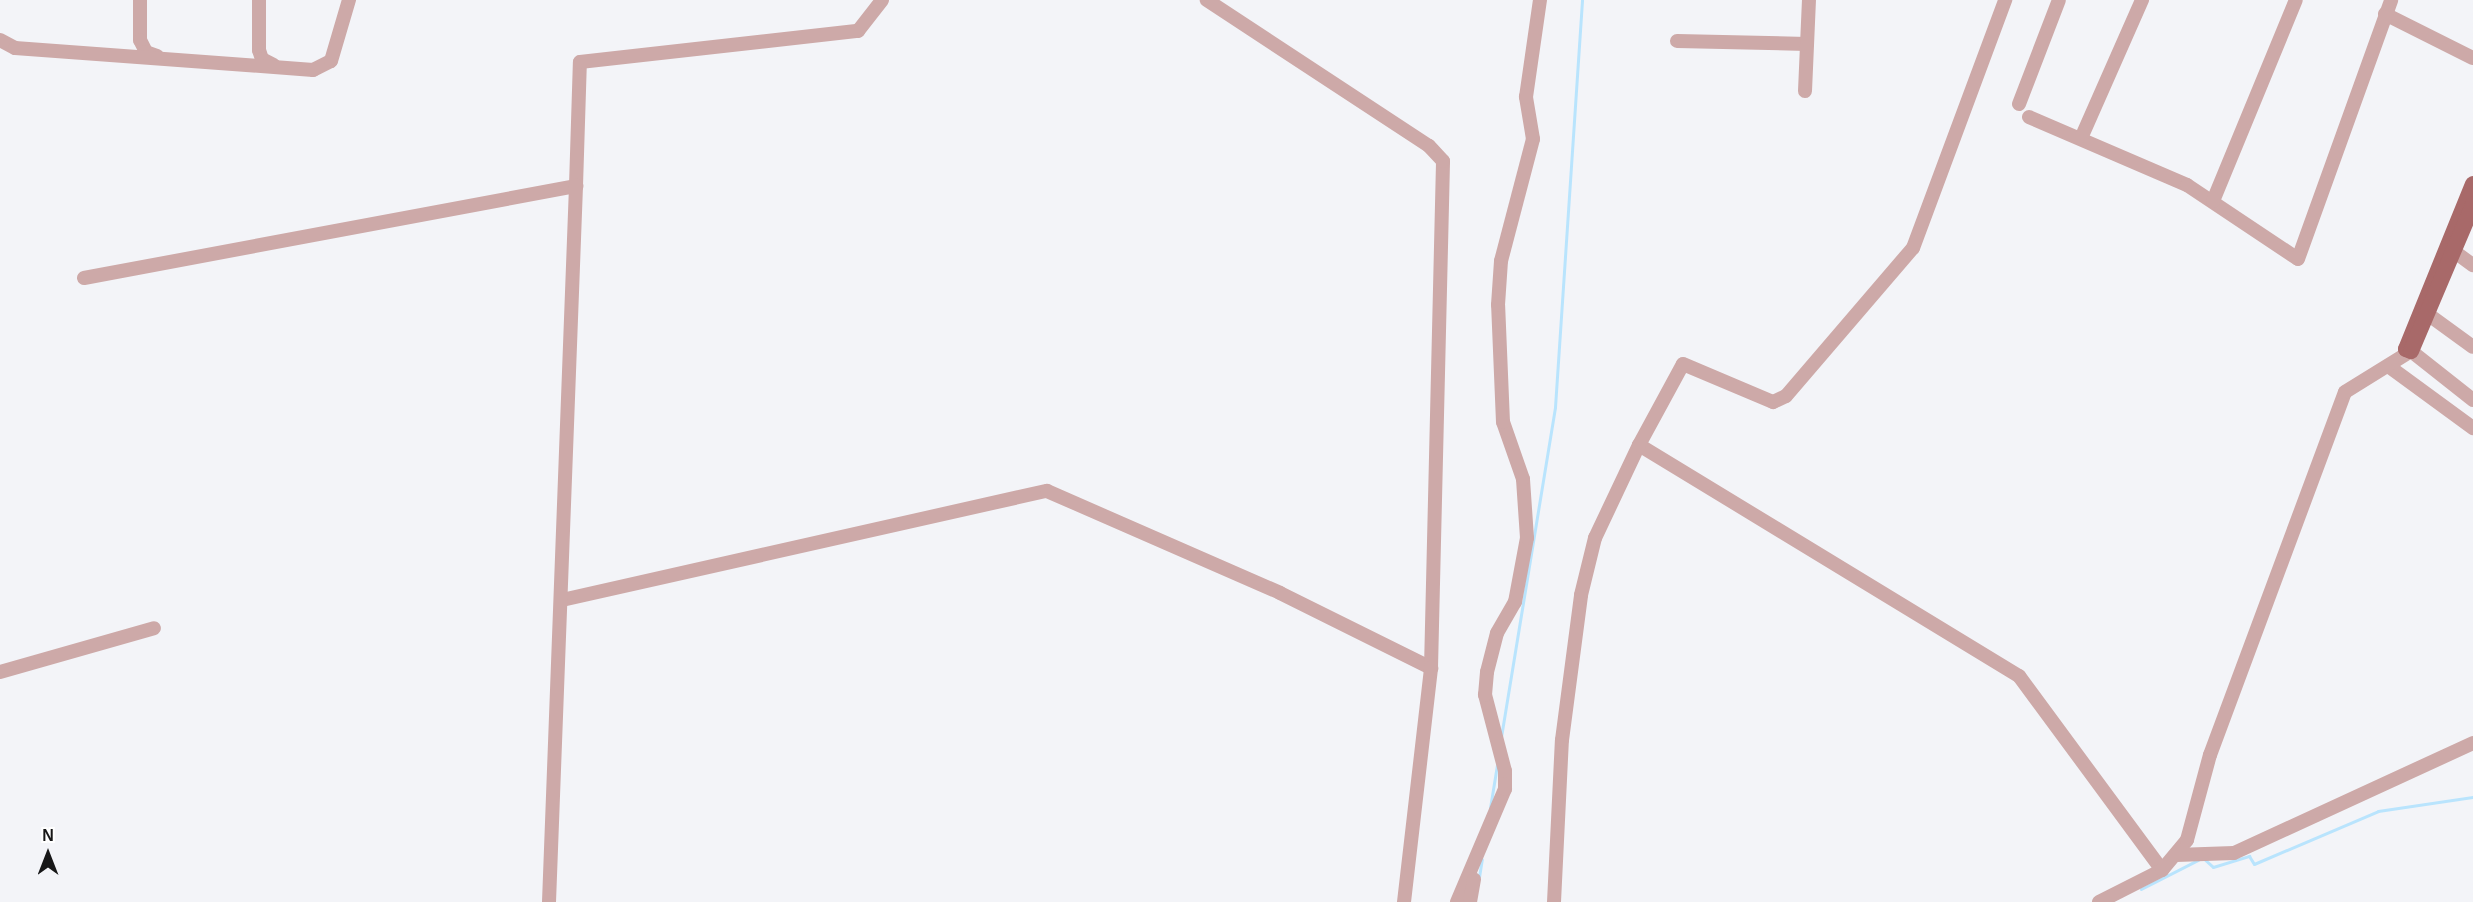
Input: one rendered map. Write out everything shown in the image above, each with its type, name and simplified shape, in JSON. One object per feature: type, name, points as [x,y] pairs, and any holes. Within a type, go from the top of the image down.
[{"type":"main road","points":[[2408,351],[2429,315],[2473,184]]},
{"type":"main road","points":[[2408,351],[2473,205]]},
{"type":"street","points":[[140,0],[140,40],[146,52],[165,59]]},
{"type":"street","points":[[260,0],[259,50],[262,60],[280,67]]},
{"type":"street","points":[[0,40],[15,48],[313,70],[331,62],[349,0]]},
{"type":"street","points":[[549,902],[562,600],[580,62],[858,31],[882,0]]},
{"type":"street","points":[[1207,0],[1429,146],[1443,161],[1431,668],[1404,902]]},
{"type":"street","points":[[1457,902],[1505,789],[1506,771],[1485,695],[1487,672],[1497,633],[1515,602],[1527,538],[1523,479],[1503,422],[1497,336],[1501,261],[1533,140],[1527,97],[1539,0]]},
{"type":"street","points":[[1805,91],[1809,0]]},
{"type":"street","points":[[1554,902],[1562,740],[1581,595],[1595,538],[1640,445],[1683,364],[1773,402],[1786,396],[1913,248],[2005,0]]},
{"type":"street","points":[[2019,104],[2059,0]]},
{"type":"street","points":[[2082,136],[2142,0]]},
{"type":"street","points":[[2213,201],[2296,0]]},
{"type":"street","points":[[2029,117],[2082,136],[2213,201],[2298,259],[2391,0]]},
{"type":"street","points":[[2385,15],[2473,58]]},
{"type":"street","points":[[115,55],[140,40]]},
{"type":"street","points":[[1677,41],[1807,44]]},
{"type":"street","points":[[246,65],[259,50]]},
{"type":"street","points":[[84,278],[576,186]]},
{"type":"street","points":[[2452,249],[2473,265]]},
{"type":"street","points":[[2429,315],[2473,347]]},
{"type":"street","points":[[2099,902],[2162,870],[2187,840],[2210,755],[2336,406],[2360,382],[2391,368],[2408,351],[2473,400]]},
{"type":"street","points":[[2391,368],[2473,428]]},
{"type":"street","points":[[1640,445],[2019,676],[2162,870]]},
{"type":"street","points":[[562,600],[1047,491],[1280,593],[1431,668]]},
{"type":"street","points":[[0,672],[154,628]]},
{"type":"street","points":[[2176,855],[2234,853],[2473,743]]},
{"type":"street","points":[[1470,902],[1477,859]]},
{"type":"waterway","points":[[1501,737],[1555,407],[1582,0]]},
{"type":"waterway","points":[[1490,808],[1497,765]]},
{"type":"waterway","points":[[2203,858],[2213,867],[2249,856],[2254,864],[2378,811],[2473,797]]},
{"type":"waterway","points":[[1479,877],[1482,859]]},
{"type":"waterway","points":[[2141,889],[2198,860]]}]
